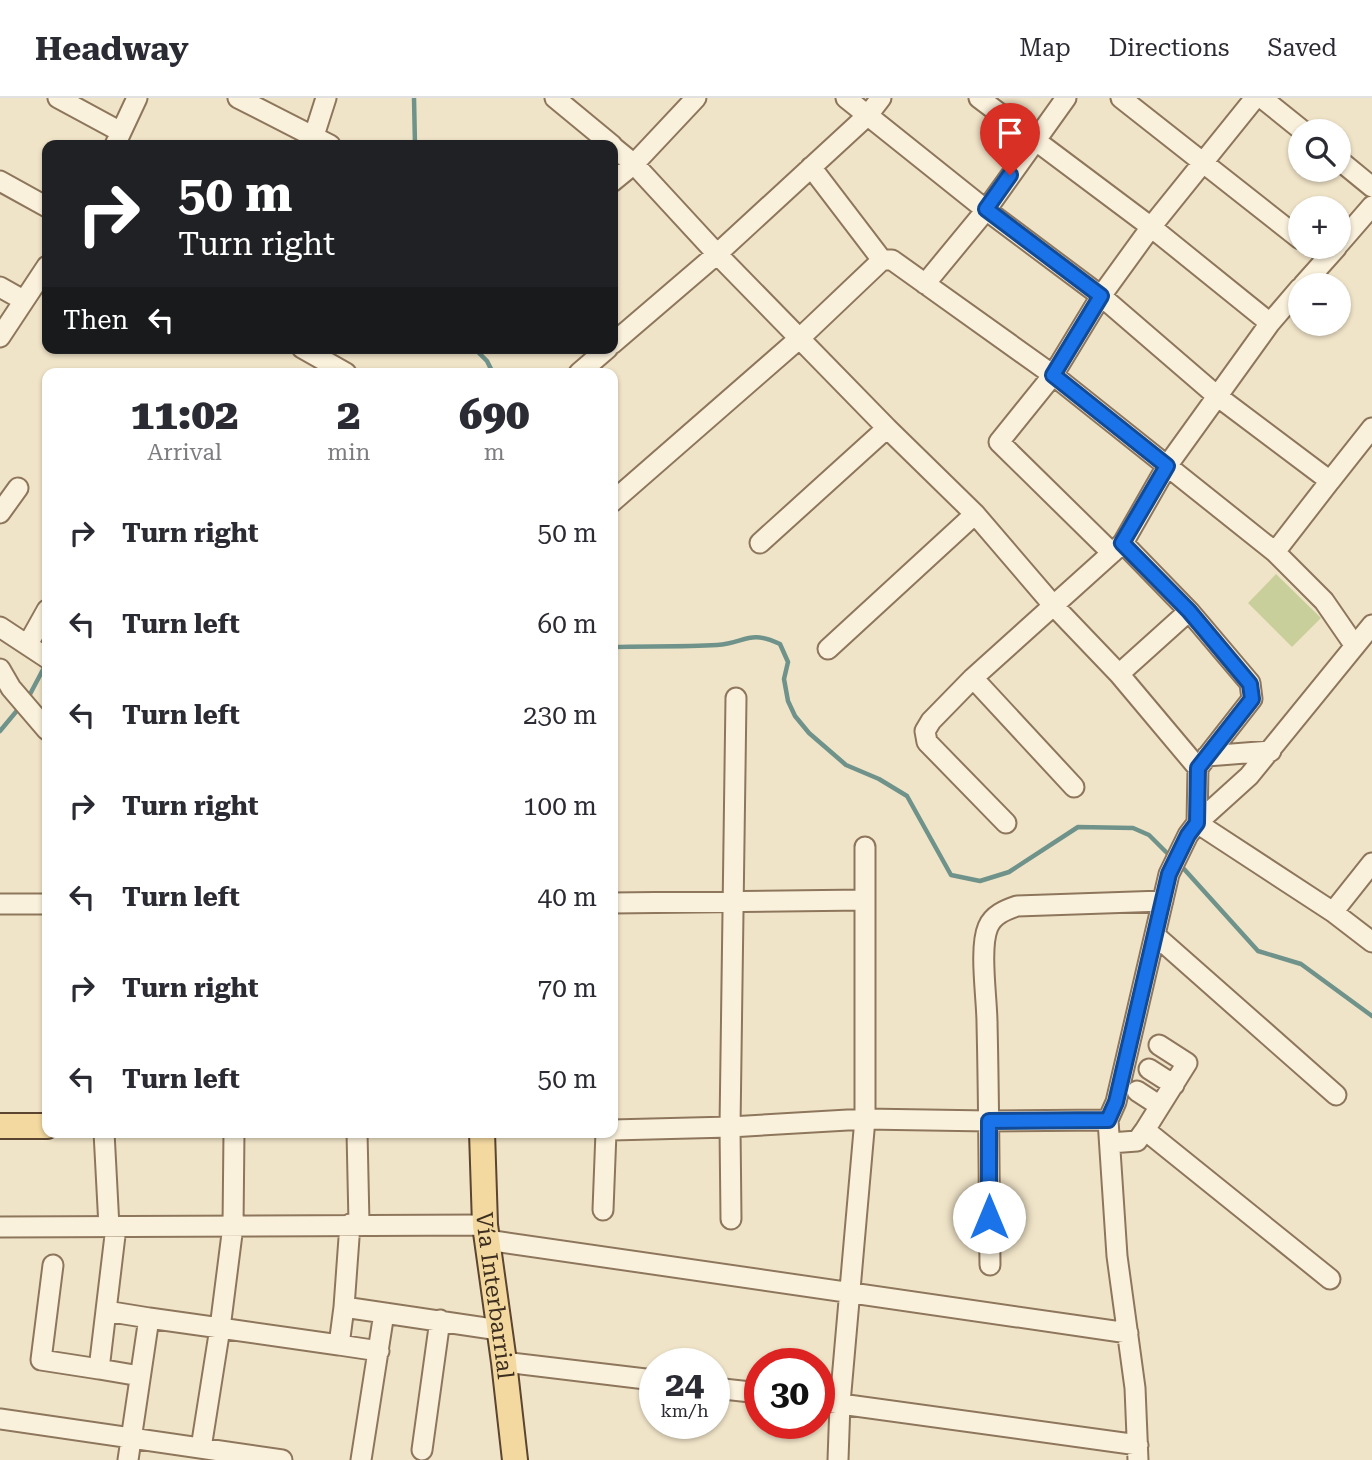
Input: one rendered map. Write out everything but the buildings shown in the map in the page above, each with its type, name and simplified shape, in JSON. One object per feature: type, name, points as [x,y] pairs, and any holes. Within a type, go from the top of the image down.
[{"type":"main road","points":[[0,1126],[42,1126]]},
{"type":"main road","name":"Vía Interbarrial","points":[[482,1138],[486,1232],[515,1460]]},
{"type":"street","points":[[58,98],[118,139],[137,98]]},
{"type":"street","points":[[238,98],[313,140]]},
{"type":"street","points":[[319,140],[326,98]]},
{"type":"street","points":[[555,98],[605,140]]},
{"type":"street","points":[[618,177],[634,164],[696,98]]},
{"type":"street","points":[[846,98],[1101,296],[1217,396],[1331,481]]},
{"type":"street","points":[[618,339],[717,254],[868,115],[881,98]]},
{"type":"street","points":[[979,98],[1151,227],[1270,323]]},
{"type":"street","points":[[925,284],[986,209],[1066,98]]},
{"type":"street","points":[[1121,98],[1288,230]]},
{"type":"street","points":[[1197,823],[1202,762],[1252,699],[1250,684],[1189,611],[999,442],[1053,375],[1101,296],[1151,227],[1255,98]]},
{"type":"street","points":[[1262,98],[1288,119]]},
{"type":"street","points":[[618,151],[634,164],[717,254],[887,428],[975,514],[1053,605],[1202,762]]},
{"type":"street","points":[[811,167],[882,260]]},
{"type":"street","points":[[1351,170],[1372,187]]},
{"type":"street","points":[[0,181],[42,204]]},
{"type":"street","points":[[1351,227],[1372,206]]},
{"type":"street","points":[[618,497],[801,337],[882,260],[892,260],[1053,375],[1275,552],[1324,601],[1355,646]]},
{"type":"street","points":[[0,337],[42,273]]},
{"type":"street","points":[[0,287],[23,300]]},
{"type":"street","points":[[1006,822],[927,742],[925,731],[931,721],[973,678],[1117,548],[1167,466],[1288,302]]},
{"type":"street","points":[[316,354],[338,368]]},
{"type":"street","points":[[585,368],[601,354]]},
{"type":"street","points":[[760,543],[887,428]]},
{"type":"street","points":[[1275,552],[1372,428]]},
{"type":"street","points":[[0,513],[18,488]]},
{"type":"street","points":[[828,649],[975,514]]},
{"type":"street","points":[[1119,674],[1189,611]]},
{"type":"street","points":[[835,1403],[1138,1452],[1128,1333],[1117,1256],[1108,1120],[1116,1102],[1169,874],[1197,823],[1249,776],[1272,751],[1372,625]]},
{"type":"street","points":[[0,627],[40,652]]},
{"type":"street","points":[[0,669],[11,688],[41,724]]},
{"type":"street","points":[[973,678],[1074,787]]},
{"type":"street","points":[[731,1219],[736,698]]},
{"type":"street","points":[[1202,762],[1272,751]]},
{"type":"street","points":[[1197,823],[1333,912],[1372,942]]},
{"type":"street","points":[[838,1460],[840,1403],[852,1292],[865,1119],[865,847]]},
{"type":"street","points":[[1333,912],[1372,863]]},
{"type":"street","points":[[618,903],[864,900]]},
{"type":"street","points":[[990,1265],[984,948],[987,929],[1002,911],[1017,905],[1163,901]]},
{"type":"street","points":[[0,904],[42,904]]},
{"type":"street","points":[[1156,936],[1336,1095]]},
{"type":"street","points":[[1110,1143],[1137,1141],[1187,1063],[1159,1045]]},
{"type":"street","points":[[1149,1069],[1174,1085]]},
{"type":"street","points":[[1137,1091],[1160,1106]]},
{"type":"street","points":[[618,1130],[730,1128],[865,1119],[1108,1120]]},
{"type":"street","points":[[1145,1130],[1330,1279]]},
{"type":"street","points":[[99,1369],[112,1227],[105,1138]]},
{"type":"street","points":[[201,1448],[233,1226],[234,1138]]},
{"type":"street","points":[[340,1345],[354,1224],[357,1138]]},
{"type":"street","points":[[603,1210],[606,1138]]},
{"type":"street","points":[[0,1227],[354,1224],[486,1232],[852,1292],[1128,1333]]},
{"type":"street","points":[[52,1265],[41,1360],[140,1376]]},
{"type":"street","points":[[345,1307],[499,1330]]},
{"type":"street","points":[[106,1311],[379,1351]]},
{"type":"street","points":[[361,1460],[384,1313]]},
{"type":"street","points":[[128,1460],[149,1318]]},
{"type":"street","points":[[422,1450],[440,1320]]},
{"type":"street","points":[[504,1362],[639,1378]]},
{"type":"street","points":[[0,1419],[201,1448],[242,1457],[282,1460]]},
{"type":"green space","points":[[1276,574],[1321,618],[1292,647],[1248,603]]},
{"type":"waterway","points":[[414,98],[415,140]]},
{"type":"waterway","points":[[480,354],[490,368]]},
{"type":"waterway","points":[[618,647],[717,645],[754,637],[780,644],[788,662],[784,679],[788,701],[795,716],[809,733],[846,765],[879,779],[907,796],[951,875],[980,881],[1009,872],[1078,827],[1133,828],[1149,835],[1167,853]]},
{"type":"waterway","points":[[28,698],[42,671]]},
{"type":"waterway","points":[[0,731],[20,707]]},
{"type":"waterway","points":[[1184,869],[1258,951],[1301,964],[1372,1016]]},
{"type":"route","points":[[989,1217],[989,1121],[1108,1120],[1116,1102],[1169,874],[1188,835],[1197,823],[1198,768],[1252,699],[1250,684],[1189,611],[1122,543],[1167,466],[1053,375],[1101,296],[986,209],[1010,175]]}]
